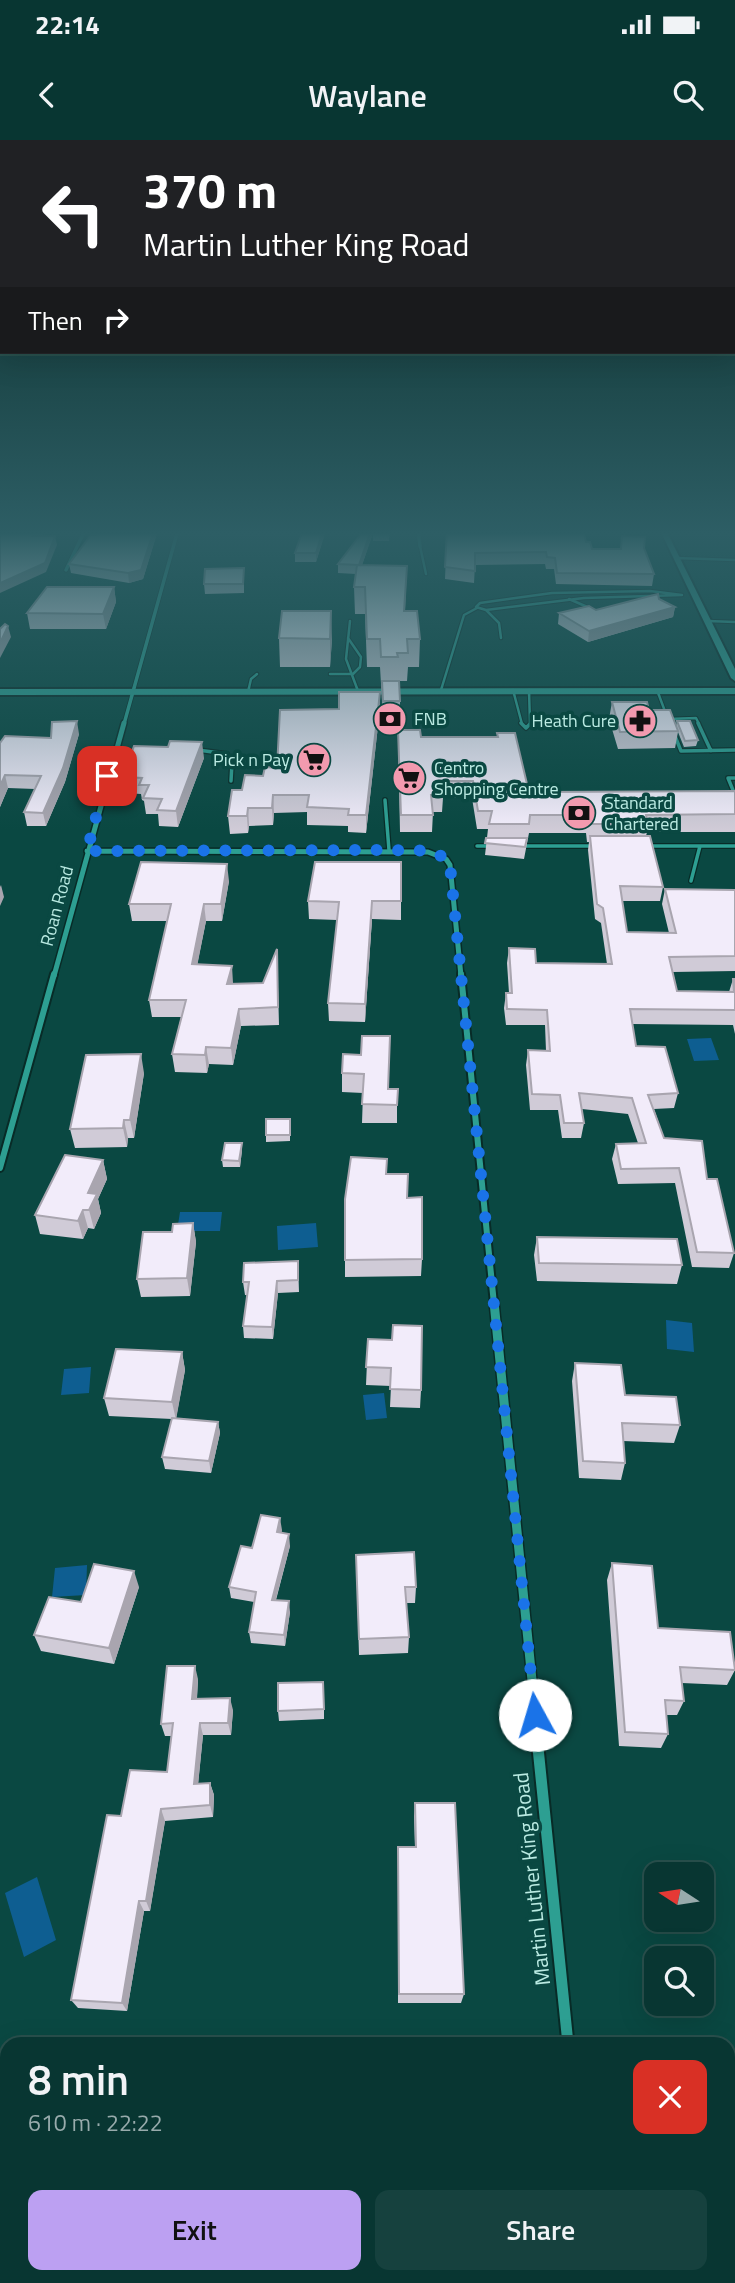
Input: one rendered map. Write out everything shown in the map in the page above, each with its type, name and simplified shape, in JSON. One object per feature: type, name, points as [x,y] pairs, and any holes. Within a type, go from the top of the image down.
[{"type":"main road","points":[[712,630],[735,678]]},
{"type":"main road","points":[[0,700],[248,692],[441,690],[514,694]]},
{"type":"main road","points":[[659,694],[735,691]]},
{"type":"main road","points":[[0,692],[130,696],[659,694],[735,698]]},
{"type":"street","name":"Roan Road","points":[[0,1168],[149,630]]},
{"type":"street","name":"Martin Luther King Road","points":[[87,851],[389,850],[428,852],[446,859],[450,865],[567,2037]]},
{"type":"lane","points":[[349,630],[346,659],[358,691]]},
{"type":"lane","points":[[441,690],[459,630]]},
{"type":"lane","points":[[500,630],[501,638]]},
{"type":"lane","points":[[330,674],[353,674],[360,667],[361,657],[348,638]]},
{"type":"lane","points":[[248,692],[251,679],[257,674]]},
{"type":"lane","points":[[514,694],[521,723],[526,728],[531,723],[530,693]]},
{"type":"lane","points":[[659,694],[681,751],[735,750]]},
{"type":"lane","points":[[668,719],[696,719],[711,751]]},
{"type":"lane","points":[[193,750],[220,750],[231,755],[234,763],[230,781]]},
{"type":"lane","points":[[114,752],[141,751]]},
{"type":"lane","points":[[735,778],[728,778],[735,795]]},
{"type":"lane","points":[[385,800],[389,850]]},
{"type":"lane","points":[[477,846],[491,846]]},
{"type":"lane","points":[[519,846],[603,846]]},
{"type":"lane","points":[[644,846],[735,846]]},
{"type":"lane","points":[[691,881],[700,846]]},
{"type":"water","points":[[711,1038],[719,1060],[694,1061],[687,1039]]},
{"type":"water","points":[[180,1212],[222,1212],[220,1231],[177,1231]]},
{"type":"water","points":[[316,1223],[318,1247],[278,1250],[277,1226]]},
{"type":"water","points":[[666,1320],[692,1323],[694,1352],[667,1349]]},
{"type":"water","points":[[91,1367],[89,1393],[61,1395],[64,1369]]},
{"type":"water","points":[[384,1393],[387,1418],[366,1420],[363,1395]]},
{"type":"water","points":[[87,1565],[86,1595],[52,1597],[55,1568]]},
{"type":"water","points":[[37,1877],[56,1940],[24,1957],[5,1893]]},
{"type":"building","points":[[0,630],[6,630],[0,643]]},
{"type":"building","points":[[280,630],[330,630],[330,639],[279,638]]},
{"type":"building","points":[[367,630],[419,630],[420,639],[407,639],[408,653],[397,653],[398,657],[381,657],[380,639],[367,639]]},
{"type":"building","points":[[382,681],[399,681],[400,701],[383,701]]},
{"type":"building","points":[[339,692],[380,692],[366,815],[348,815],[349,809],[307,807],[309,795],[273,795],[272,808],[248,808],[247,816],[228,816],[232,790],[242,790],[245,775],[263,776],[265,767],[277,768],[280,710],[339,709]]},
{"type":"building","points":[[612,702],[647,702],[649,710],[670,710],[678,731],[620,732]]},
{"type":"building","points":[[77,721],[63,768],[43,813],[24,812],[41,776],[5,775],[0,786],[0,743],[5,736],[51,738],[52,722]]},
{"type":"building","points":[[677,721],[690,721],[698,740],[685,741]]},
{"type":"building","points":[[398,730],[420,730],[421,737],[498,737],[497,733],[515,733],[527,784],[542,784],[544,792],[735,791],[735,814],[646,815],[648,824],[589,824],[588,815],[530,815],[529,824],[489,824],[492,811],[478,811],[473,781],[442,781],[443,795],[431,795],[433,815],[401,815]]},
{"type":"building","points":[[170,741],[202,742],[176,811],[157,810],[162,799],[143,798],[149,785],[139,785],[142,778],[123,777],[134,746],[168,747]]},
{"type":"building","points":[[590,836],[650,836],[663,887],[620,886],[627,932],[676,933],[665,889],[735,890],[735,956],[669,957],[677,991],[734,992],[735,979],[735,1010],[630,1009],[636,1046],[665,1047],[678,1093],[648,1095],[664,1138],[702,1141],[707,1179],[717,1179],[734,1253],[697,1252],[679,1168],[621,1169],[616,1144],[646,1143],[632,1098],[579,1093],[584,1123],[564,1123],[560,1095],[532,1094],[528,1050],[550,1051],[547,1010],[507,1009],[506,993],[512,993],[509,948],[535,949],[536,963],[612,964],[603,908],[597,904]]},
{"type":"building","points":[[486,838],[527,838],[525,847],[485,843]]},
{"type":"building","points":[[141,862],[227,864],[221,904],[204,904],[192,964],[232,966],[227,984],[263,983],[277,949],[278,1007],[239,1009],[231,1048],[206,1047],[205,1055],[172,1054],[186,1000],[149,1000],[171,904],[129,904]]},
{"type":"building","points":[[315,862],[401,862],[401,901],[372,901],[365,1004],[328,1003],[339,902],[308,901]]},
{"type":"building","points":[[362,1036],[390,1036],[388,1089],[398,1089],[397,1105],[362,1104],[364,1074],[342,1073],[343,1054],[361,1055]]},
{"type":"building","points":[[141,1054],[130,1120],[124,1120],[123,1128],[70,1129],[86,1055]]},
{"type":"building","points":[[266,1119],[290,1119],[290,1135],[266,1135]]},
{"type":"building","points":[[225,1143],[242,1143],[239,1161],[222,1160]]},
{"type":"building","points":[[65,1155],[103,1160],[88,1193],[97,1194],[89,1210],[83,1210],[78,1221],[35,1215]]},
{"type":"building","points":[[351,1157],[387,1159],[386,1174],[408,1174],[407,1198],[422,1197],[422,1259],[345,1260],[345,1199]]},
{"type":"building","points":[[193,1223],[187,1278],[137,1279],[143,1232],[172,1232],[173,1224]]},
{"type":"building","points":[[537,1237],[677,1239],[682,1265],[539,1263]]},
{"type":"building","points":[[298,1261],[298,1280],[277,1281],[272,1327],[243,1326],[249,1282],[243,1282],[244,1263]]},
{"type":"building","points":[[393,1325],[422,1326],[421,1390],[390,1389],[391,1368],[366,1367],[368,1339],[392,1340]]},
{"type":"building","points":[[116,1349],[182,1352],[172,1402],[104,1398]]},
{"type":"building","points":[[575,1363],[621,1365],[625,1395],[676,1397],[680,1425],[622,1423],[625,1463],[583,1461]]},
{"type":"building","points":[[172,1418],[218,1422],[209,1461],[162,1457]]},
{"type":"building","points":[[261,1515],[280,1518],[277,1532],[289,1534],[272,1600],[289,1601],[284,1635],[249,1632],[256,1592],[229,1587],[241,1546],[252,1548]]},
{"type":"building","points":[[414,1552],[416,1587],[405,1587],[409,1637],[359,1639],[356,1555]]},
{"type":"building","points":[[612,1563],[652,1566],[658,1628],[730,1632],[735,1670],[680,1667],[684,1701],[665,1700],[668,1734],[625,1732]]},
{"type":"building","points":[[94,1564],[134,1571],[109,1648],[34,1635],[49,1597],[81,1602]]},
{"type":"building","points":[[167,1666],[195,1666],[192,1699],[230,1698],[228,1723],[200,1723],[194,1784],[210,1783],[210,1805],[161,1809],[146,1901],[139,1901],[122,2003],[71,2000],[107,1815],[121,1816],[130,1770],[167,1772],[173,1723],[161,1724]]},
{"type":"building","points":[[323,1682],[324,1709],[278,1711],[278,1683]]},
{"type":"building","points":[[415,1803],[455,1803],[464,1994],[399,1994],[398,1847],[416,1847]]},
{"type":"place","name":"FNB","points":[[390,719]]},
{"type":"place","name":"Heath Cure","points":[[640,721]]},
{"type":"place","name":"Pick n Pay","points":[[314,760]]},
{"type":"place","name":"Centro Shopping Centre","points":[[409,778]]},
{"type":"place","name":"Standard Chartered","points":[[579,813]]},
{"type":"route","points":[[107,776],[87,851],[389,850],[428,852],[446,859],[450,865],[535,1715]]}]
